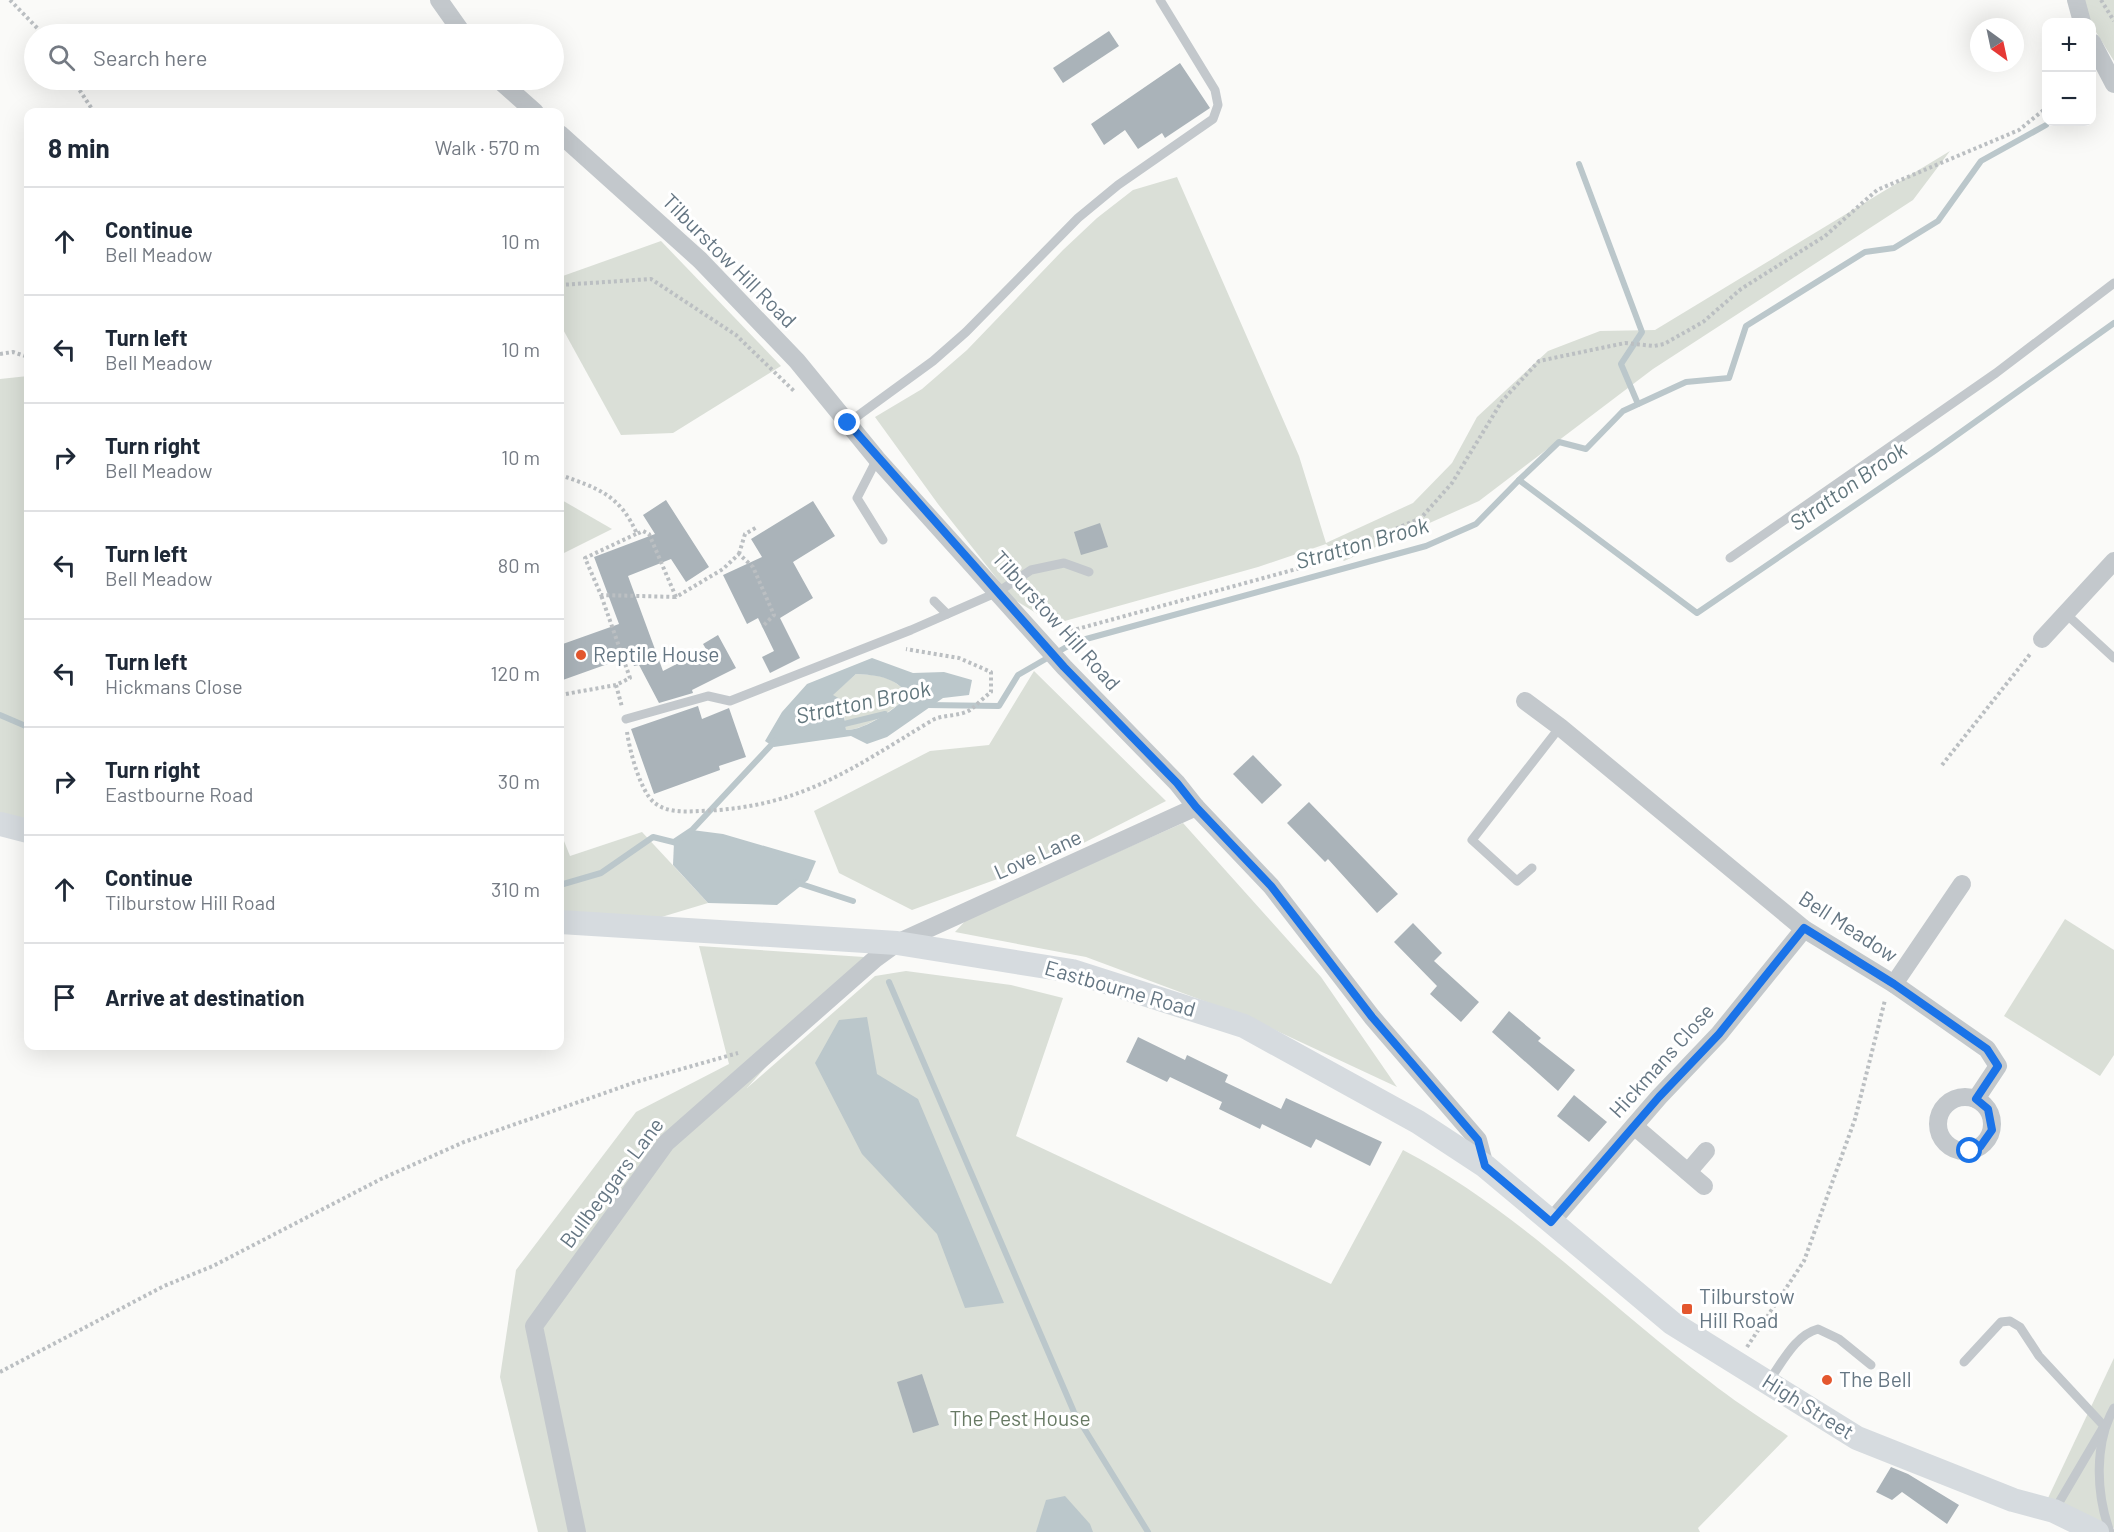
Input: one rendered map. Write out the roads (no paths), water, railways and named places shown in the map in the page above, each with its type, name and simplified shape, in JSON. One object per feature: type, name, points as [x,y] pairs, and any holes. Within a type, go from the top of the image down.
[{"type":"main road","points":[[0,824],[24,830]]},
{"type":"main road","name":"Eastbourne Road","points":[[564,922],[897,943],[1072,971],[1244,1026],[1418,1122],[1485,1166],[1551,1222]]},
{"type":"main road","name":"High Street","points":[[1551,1222],[1672,1323],[1857,1438],[2013,1500],[2054,1511],[2096,1531]]},
{"type":"street","points":[[439,0],[456,24]]},
{"type":"street","points":[[2076,0],[2081,18]]},
{"type":"street","points":[[2096,51],[2114,84]]},
{"type":"street","points":[[510,90],[530,108]]},
{"type":"street","name":"Tilburstow Hill Road","points":[[564,138],[700,260],[797,361],[877,459],[1050,651],[1177,783],[1196,807],[1271,886],[1372,1017],[1478,1140],[1485,1166]]},
{"type":"street","points":[[2042,639],[2114,561]]},
{"type":"street","points":[[1525,701],[1560,727]]},
{"type":"street","name":"Bell Meadow","points":[[1560,727],[1804,928],[1894,984],[1987,1049],[1998,1066],[1976,1099]]},
{"type":"street","name":"Love Lane","points":[[897,943],[1196,807]]},
{"type":"street","name":"Bell Meadow","points":[[1894,984],[1962,884]]},
{"type":"street","name":"Hickmans Close","points":[[1551,1222],[1634,1126],[1719,1034],[1804,928]]},
{"type":"street","name":"Bullbeggars Lane","points":[[577,1532],[534,1326],[666,1143],[875,959],[897,943]]},
{"type":"street","points":[[1634,1126],[1704,1186]]},
{"type":"street","points":[[1688,1172],[1706,1151]]},
{"type":"lane","points":[[848,423],[933,361],[966,332],[1078,218],[1118,184],[1213,119],[1218,105],[1215,90],[1160,0]]},
{"type":"lane","points":[[1730,558],[1996,373],[2114,283]]},
{"type":"lane","points":[[877,459],[857,498],[883,540]]},
{"type":"lane","points":[[626,719],[708,696],[730,701],[998,592],[1031,570],[1064,563],[1089,572]]},
{"type":"lane","points":[[934,601],[947,614]]},
{"type":"lane","points":[[2065,613],[2114,658]]},
{"type":"lane","points":[[1532,868],[1517,881],[1472,840],[1560,727]]},
{"type":"lane","points":[[1964,1362],[2001,1322],[2010,1321],[2020,1327],[2039,1356],[2104,1426],[2096,1531]]},
{"type":"lane","points":[[1768,1382],[1798,1340],[1808,1332],[1818,1329],[1839,1339],[1871,1365]]},
{"type":"lane","points":[[2054,1511],[2114,1408]]},
{"type":"waterway","points":[[1519,480],[1559,442],[1586,449],[1623,411],[1686,382],[1729,378],[1746,326],[1865,252],[1894,248],[1938,221],[1981,161],[2044,126]]},
{"type":"waterway","points":[[1579,164],[1642,332],[1621,364],[1638,404]]},
{"type":"waterway","name":"Stratton Brook","points":[[927,705],[999,706],[1018,675],[1075,642],[1426,546],[1476,524],[1519,480],[1697,613],[1933,452],[2114,323]]},
{"type":"waterway","name":"Stratton Brook","points":[[840,725],[885,714]]},
{"type":"waterway","name":"Stratton Brook","points":[[0,715],[24,725]]},
{"type":"waterway","name":"Stratton Brook","points":[[674,842],[692,830],[775,741]]},
{"type":"waterway","name":"Stratton Brook","points":[[564,884],[601,873],[653,837],[677,843]]},
{"type":"waterway","points":[[795,882],[853,901]]},
{"type":"waterway","points":[[889,982],[1074,1412],[1148,1532]]},
{"type":"place","name":"Reptile House","points":[[581,655]]},
{"type":"place","name":"Tilburstow Hill Road","points":[[1687,1309]]},
{"type":"place","name":"The Bell","points":[[1827,1380]]},
{"type":"park label","name":"The Pest House","points":[[1020,1419]]}]
